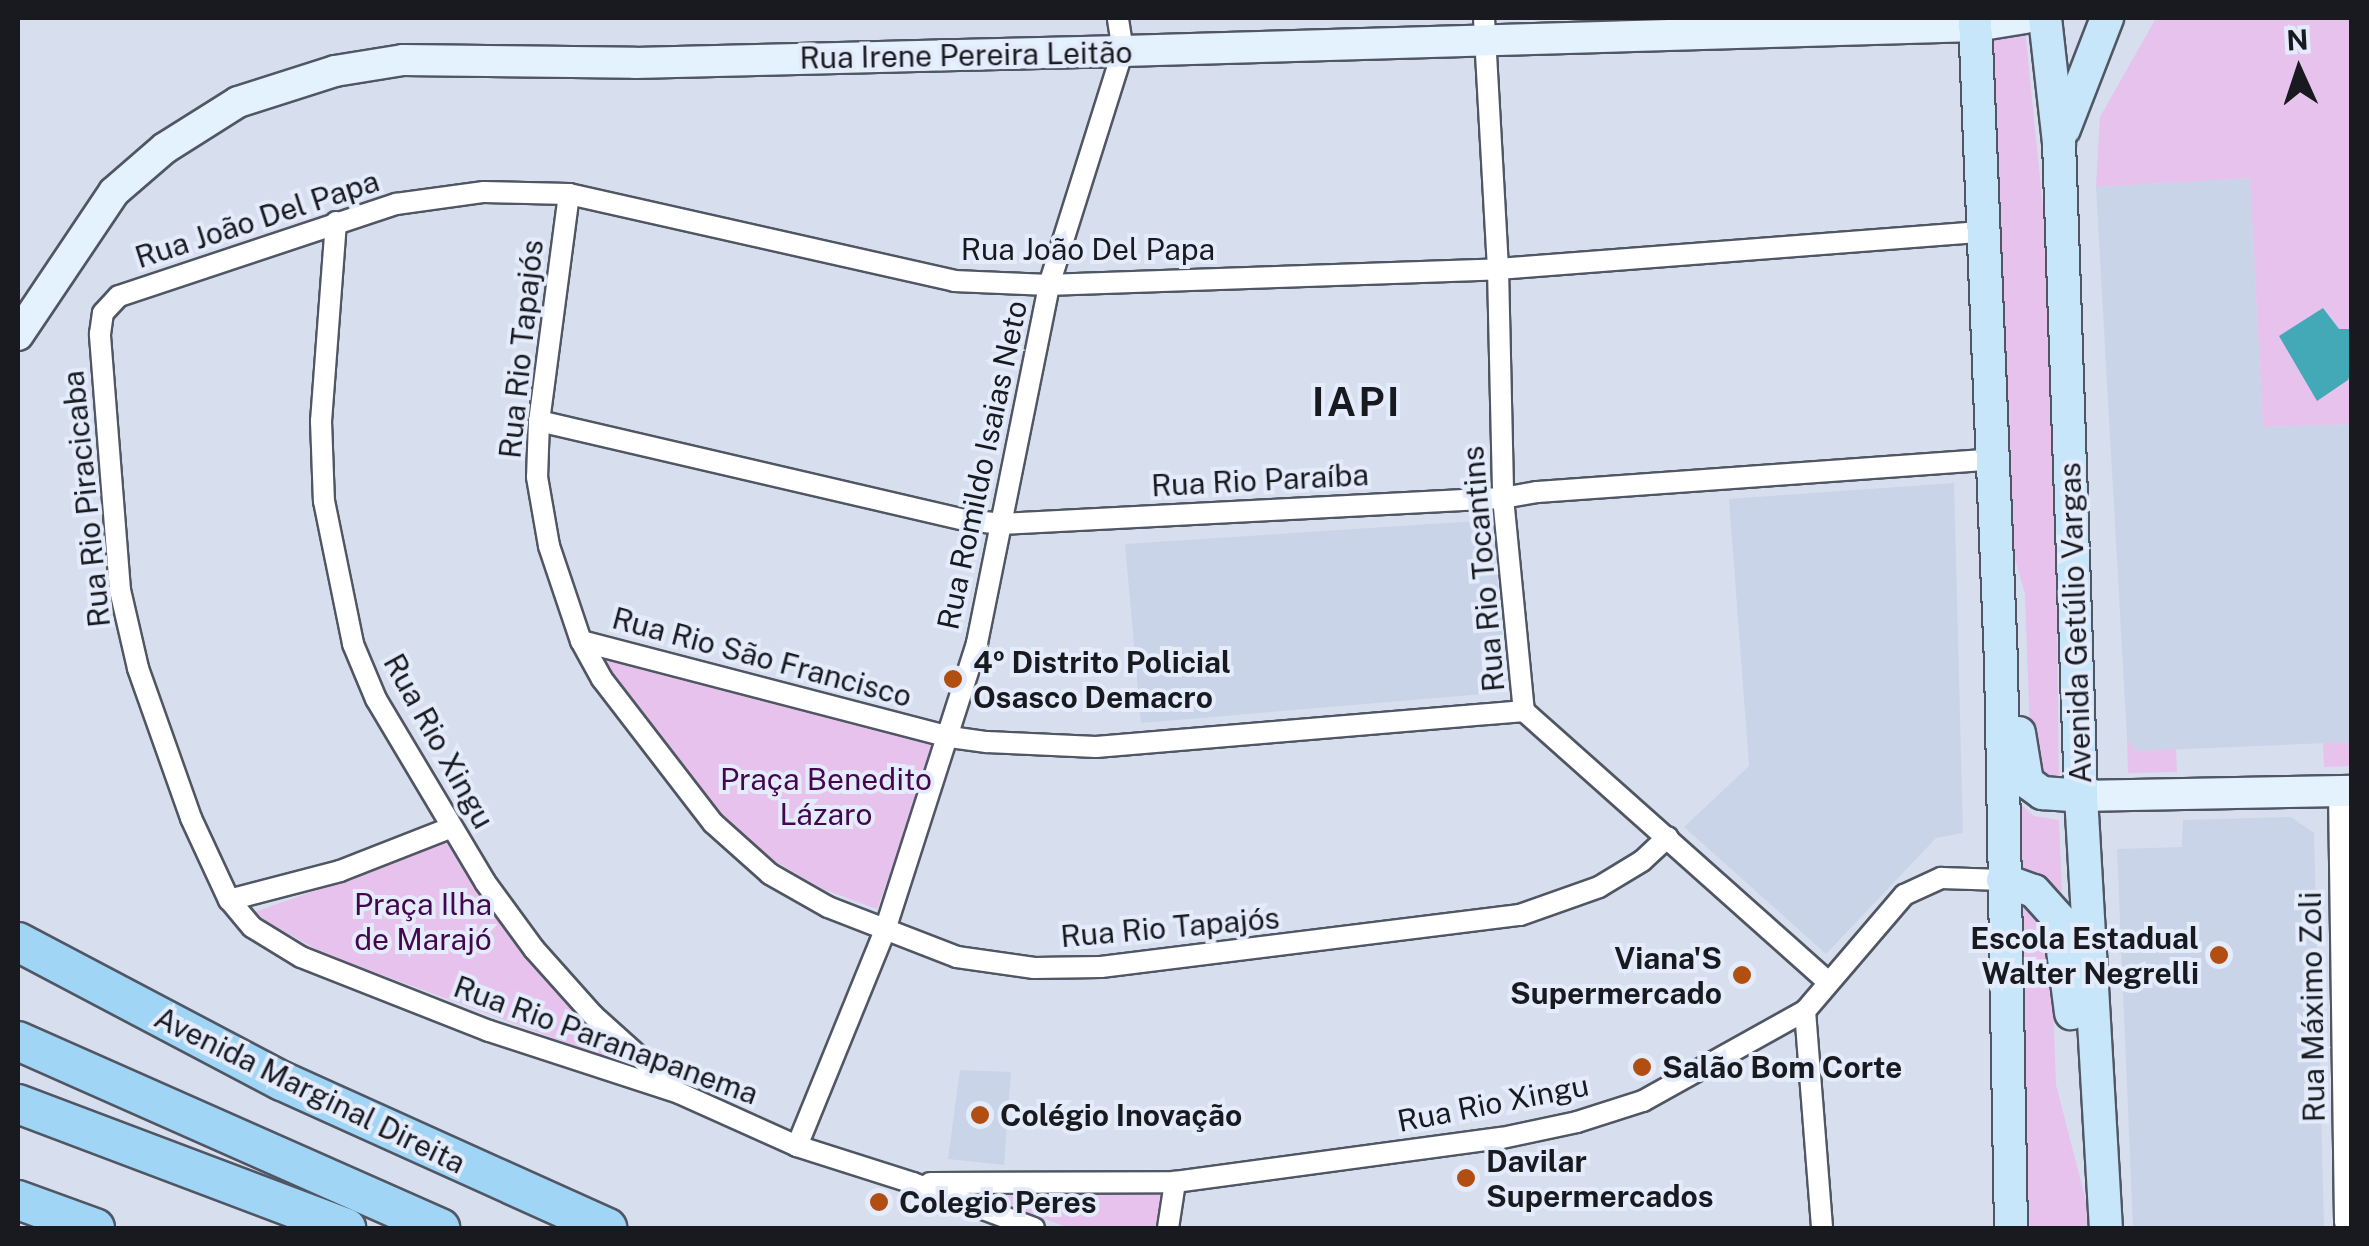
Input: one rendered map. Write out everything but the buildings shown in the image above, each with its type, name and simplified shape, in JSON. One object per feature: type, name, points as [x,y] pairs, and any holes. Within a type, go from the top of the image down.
[{"type":"highway","name":"Avenida Marginal Direita","points":[[18,942],[282,1080],[607,1228]]},
{"type":"highway","points":[[18,1040],[440,1228]]},
{"type":"highway","points":[[18,1104],[346,1228]]},
{"type":"highway","points":[[18,1200],[95,1228]]},
{"type":"main road","name":"Avenida Getúlio Vargas","points":[[2045,18],[2059,142],[2081,796],[2099,1169],[2106,1228]]},
{"type":"main road","points":[[2059,142],[2076,88],[2107,18]]},
{"type":"main road","points":[[1976,22],[2002,662],[2012,1228]]},
{"type":"main road","points":[[2002,662],[2014,684],[2026,782],[2042,794],[2081,796]]},
{"type":"main road","points":[[2003,880],[2034,892],[2059,920],[2084,1134],[2099,1169]]},
{"type":"street","name":"Rua Romildo Isaias Neto","points":[[797,1146],[885,930],[950,737],[976,643],[1049,284],[1123,51],[1118,18]]},
{"type":"street","name":"Rua Irene Pereira Leitão","points":[[18,335],[114,192],[165,148],[238,102],[335,71],[403,60],[635,63],[1123,51],[1485,28],[1976,22],[2025,18]]},
{"type":"street","name":"Rua Rio Tocantins","points":[[1485,28],[1498,269],[1503,498],[1524,710],[1827,981]]},
{"type":"street","name":"Rua João Del Papa","points":[[103,313],[119,296],[336,222],[396,204],[484,192],[568,194],[954,281],[1049,284],[1498,269],[1984,232]]},
{"type":"street","name":"Rua Rio Tapajós","points":[[568,194],[539,421],[538,477],[549,546],[581,641],[613,694],[713,824],[770,874],[828,907],[958,957],[1034,968],[1101,967],[1418,931],[1520,915],[1600,887],[1642,861],[1668,837]]},
{"type":"street","name":"Rua Rio Xingu","points":[[336,222],[321,421],[324,501],[353,644],[376,699],[450,828],[534,950],[593,1015],[679,1093]]},
{"type":"street","name":"Rua Rio Piracicaba","points":[[103,313],[104,432],[120,590],[138,668],[191,818],[229,900]]},
{"type":"street","name":"Rua Rio Paraíba","points":[[539,421],[965,520],[1001,524],[1503,498],[1537,492],[1995,459]]},
{"type":"street","name":"Rua Rio São Francisco","points":[[581,641],[950,737],[1096,746],[1524,710]]},
{"type":"street","points":[[2081,796],[2345,791]]},
{"type":"street","name":"Rua Máximo Zoli","points":[[2345,791],[2345,1223]]},
{"type":"street","points":[[229,900],[340,871],[450,828]]},
{"type":"street","name":"Rua Rio Xingu","points":[[914,1183],[1175,1182],[1484,1140],[1577,1122],[1643,1101],[1805,1012],[1827,981],[1904,894],[1940,878],[2003,880]]},
{"type":"street","name":"Rua Rio Paranapanema","points":[[229,900],[252,927],[301,957],[490,1031],[679,1093],[797,1146],[914,1183],[1034,1228]]},
{"type":"street","points":[[1805,1012],[1822,1228]]},
{"type":"street","points":[[1168,1228],[1175,1182]]},
{"type":"shaded area","points":[[2250,178],[2263,427],[2351,424],[2351,742],[2136,751],[2127,738],[2096,187]]},
{"type":"shaded area","points":[[1954,483],[1963,833],[1936,838],[1826,954],[1684,827],[1749,766],[1729,499]]},
{"type":"shaded area","points":[[1492,520],[1507,692],[1141,723],[1125,544]]},
{"type":"shaded area","name":"Escola Estadual Walter Negrelli","points":[[2291,817],[2314,833],[2324,1228],[2133,1228],[2117,849],[2182,847],[2183,820]]},
{"type":"shaded area","name":"Colégio Inovação","points":[[960,1070],[1011,1072],[1004,1165],[948,1159]]},
{"type":"green space","points":[[2156,18],[2351,18],[2351,424],[2263,427],[2250,178],[2096,187],[2100,117]]},
{"type":"green space","points":[[2025,29],[2043,208],[2056,541],[2059,786],[2042,779],[2030,735],[2025,594],[2010,542],[1991,36]]},
{"type":"green space","name":"Praça Benedito Lázaro","points":[[592,649],[939,742],[877,909],[823,889],[773,860],[713,806]]},
{"type":"green space","points":[[2127,738],[2136,751],[2176,749],[2177,772],[2128,773]]},
{"type":"green space","points":[[2351,742],[2351,766],[2324,767],[2323,743]]},
{"type":"green space","points":[[2017,801],[2034,816],[2059,820],[2062,892],[2041,877],[2019,873]]},
{"type":"green space","name":"Praça Ilha de Marajó","points":[[454,837],[651,1074],[323,953],[252,913],[391,864]]},
{"type":"green space","points":[[2036,907],[2050,924],[2056,1085],[2086,1201],[2087,1228],[2019,1228],[2017,916],[2024,908]]},
{"type":"green space","points":[[1165,1191],[1159,1228],[1069,1228],[984,1196]]},
{"type":"water","points":[[2323,308],[2339,329],[2351,329],[2351,371],[2348,380],[2317,401],[2279,336]]},
{"type":"place","name":"4º Distrito Policial Osasco Demacro","points":[[953,679]]},
{"type":"place","name":"Escola Estadual Walter Negrelli","points":[[2219,955]]},
{"type":"place","name":"Viana'S Supermercado","points":[[1742,975]]},
{"type":"place","name":"Salão Bom Corte","points":[[1642,1067]]},
{"type":"place","name":"Colégio Inovação","points":[[980,1115]]},
{"type":"place","name":"Davilar Supermercados","points":[[1466,1178]]},
{"type":"place","name":"Colegio Peres","points":[[879,1202]]},
{"type":"district","name":"IAPI","points":[[1357,402]]}]
